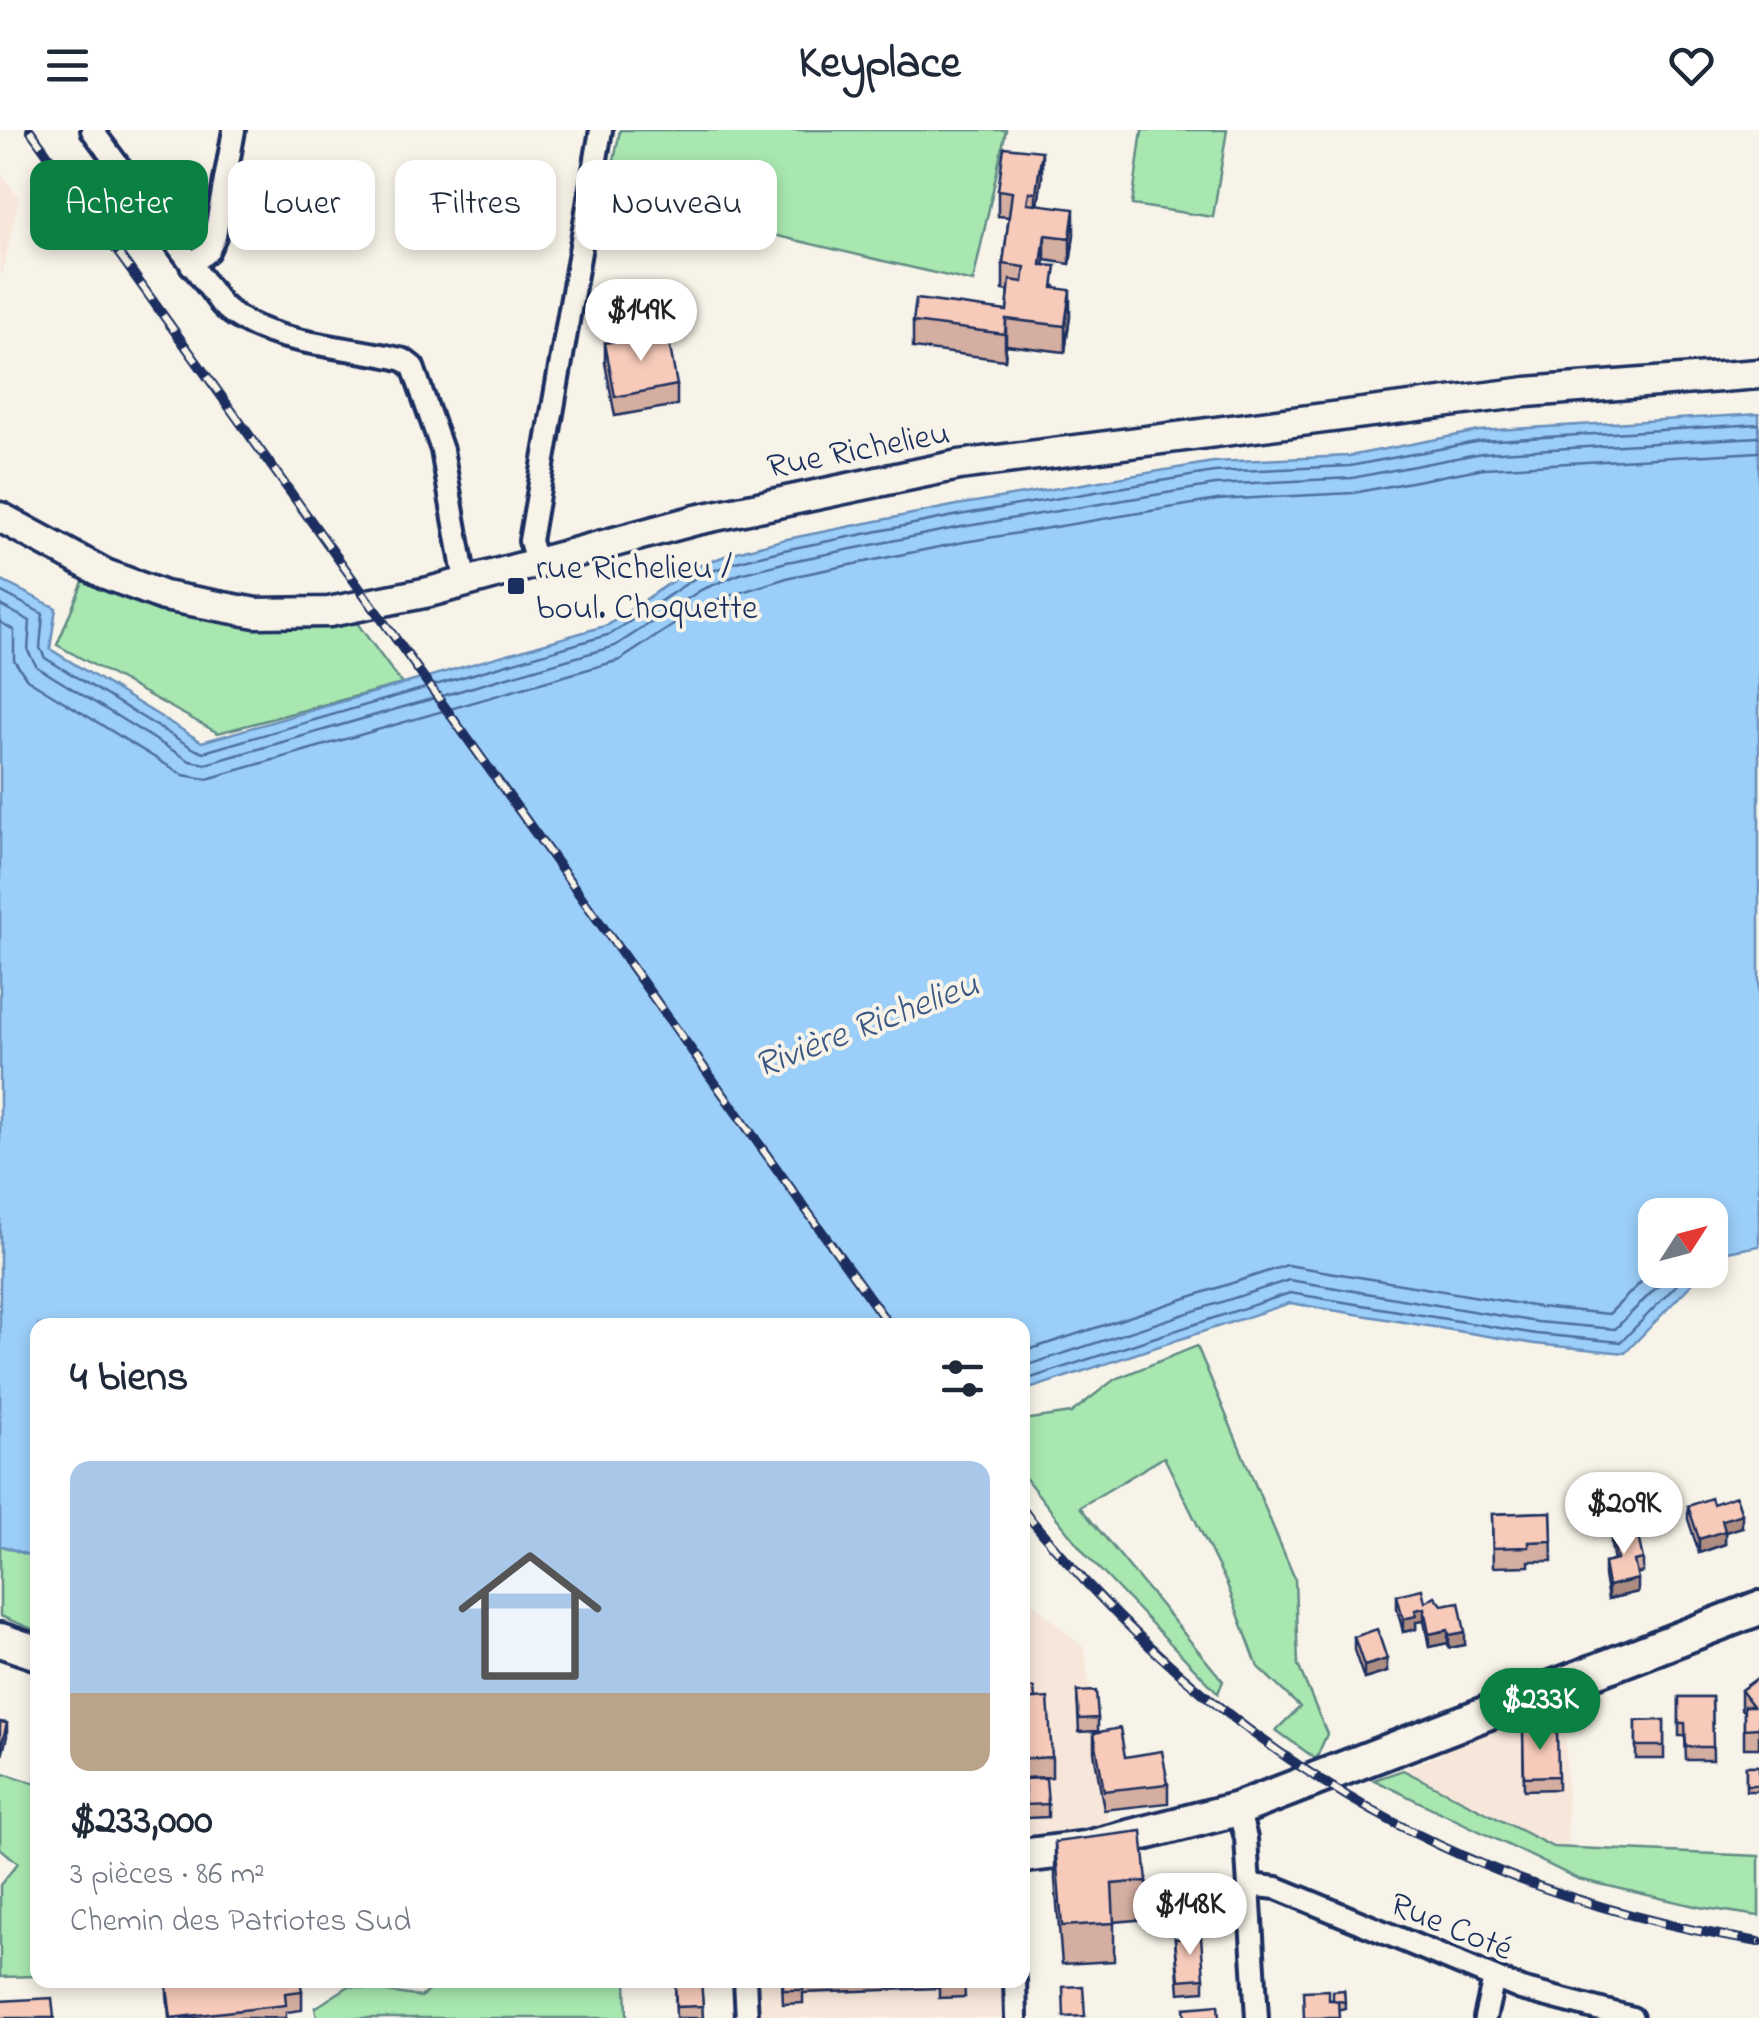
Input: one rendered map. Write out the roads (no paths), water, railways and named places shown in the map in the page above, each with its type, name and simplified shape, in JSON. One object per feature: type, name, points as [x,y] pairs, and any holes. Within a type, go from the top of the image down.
[{"type":"main road","name":"Rue Richelieu","points":[[0,518],[105,574],[164,596],[256,613],[328,612],[729,513],[960,465],[1527,392],[1759,374]]},
{"type":"main road","points":[[1030,1855],[1086,1848],[1238,1810],[1759,1608]]},
{"type":"main road","points":[[0,1640],[30,1650]]},
{"type":"street","points":[[92,130],[221,304],[247,324],[280,335],[386,355],[413,367],[442,450],[466,581]]},
{"type":"street","points":[[191,265],[208,251],[216,236],[234,130]]},
{"type":"street","points":[[536,561],[530,541],[601,130]]},
{"type":"street","points":[[1238,1810],[1246,1838],[1257,2018]]},
{"type":"street","name":"Rue Coté","points":[[1250,1885],[1277,1888],[1550,1998],[1632,2018]]},
{"type":"street","points":[[1485,2018],[1494,1978]]},
{"type":"street","points":[[745,1988],[746,2018]]},
{"type":"street","points":[[1015,1988],[1016,2018]]},
{"type":"water","name":"Rivière Richelieu","points":[[1759,414],[1759,1246],[1728,1252],[1728,1198],[1638,1198],[1638,1288],[1688,1288],[1625,1353],[1535,1344],[1290,1303],[1030,1389],[1030,1318],[30,1318],[30,1556],[0,1545],[0,580],[56,608],[50,649],[202,742],[608,625],[690,569],[782,540],[957,505],[1213,462],[1349,456],[1479,431]]},
{"type":"railway","points":[[30,130],[884,1318]]},
{"type":"railway","points":[[1030,1518],[1097,1595],[1177,1671],[1260,1739],[1349,1797],[1443,1847],[1542,1887],[1647,1919],[1759,1942]]},
{"type":"place","name":"rue Richelieu / boul. Choquette","points":[[516,586]]}]
